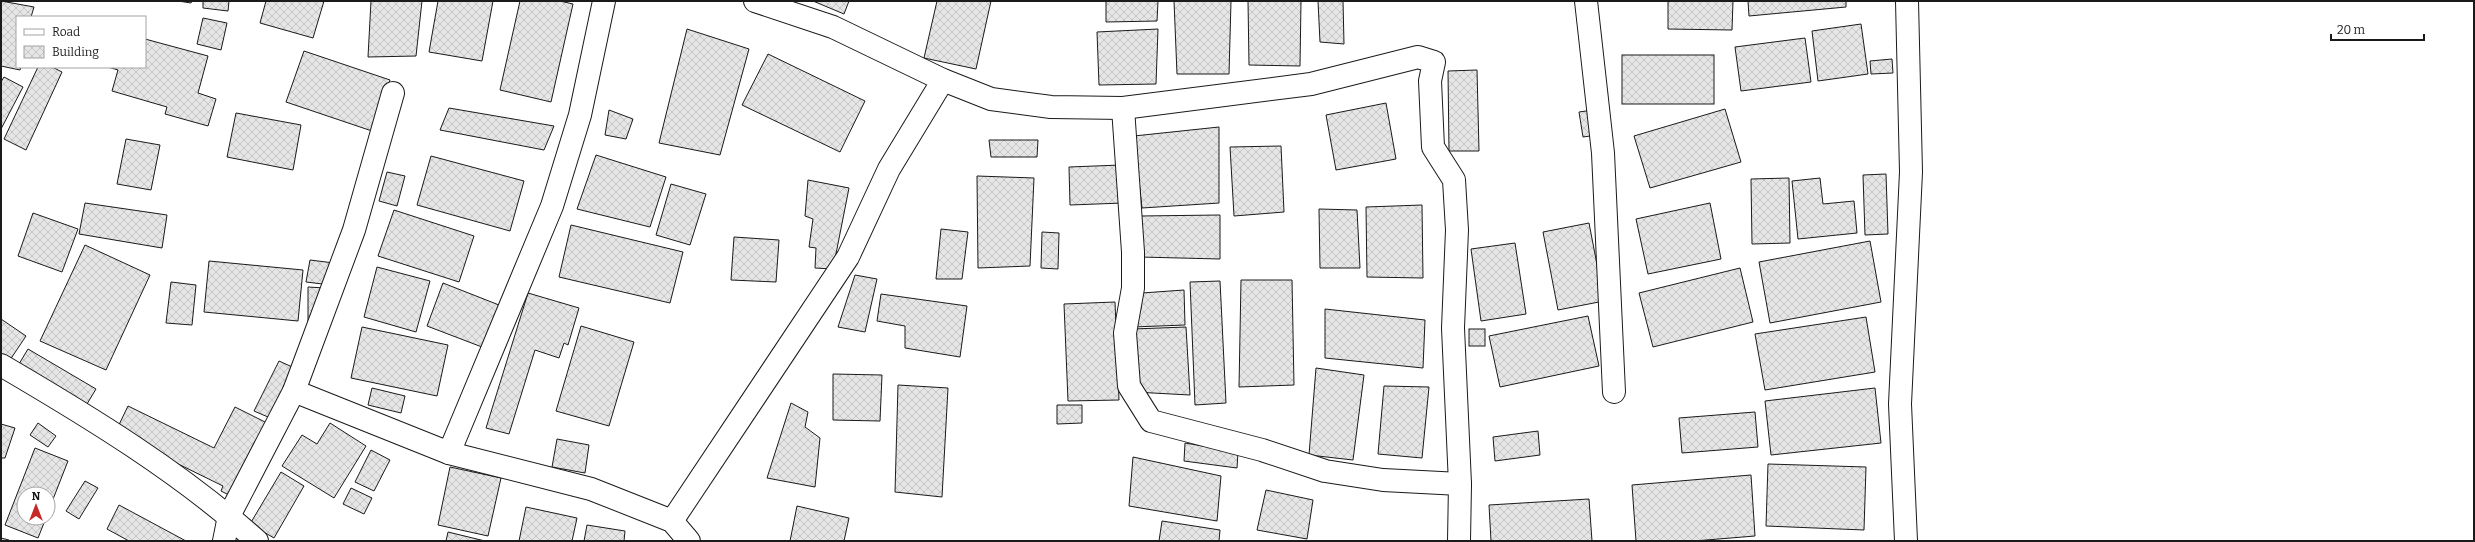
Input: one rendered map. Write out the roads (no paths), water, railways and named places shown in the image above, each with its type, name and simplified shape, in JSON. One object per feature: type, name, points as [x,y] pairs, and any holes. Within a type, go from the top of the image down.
[{"type":"street","points":[[449,453],[552,206],[580,115],[604,1]]},
{"type":"street","points":[[755,1],[833,28],[943,80],[991,99],[1051,107],[1123,108],[1311,84],[1418,57],[1434,62],[1430,81],[1433,147],[1454,180],[1457,230],[1453,328],[1460,484],[1459,541]]},
{"type":"street","points":[[1586,1],[1603,153],[1614,392]]},
{"type":"street","points":[[1906,541],[1900,404],[1911,172],[1907,1]]},
{"type":"street","points":[[672,521],[848,257],[889,169],[943,80]]},
{"type":"street","points":[[224,541],[229,516],[294,391],[354,230],[393,93]]},
{"type":"street","points":[[1123,108],[1132,252],[1132,288],[1125,333],[1129,386],[1150,421],[1262,450],[1325,471],[1383,480],[1460,484]]},
{"type":"street","points":[[1,365],[135,447],[229,516],[257,541]]},
{"type":"street","points":[[294,391],[449,453],[591,489],[672,521],[689,541]]}]
